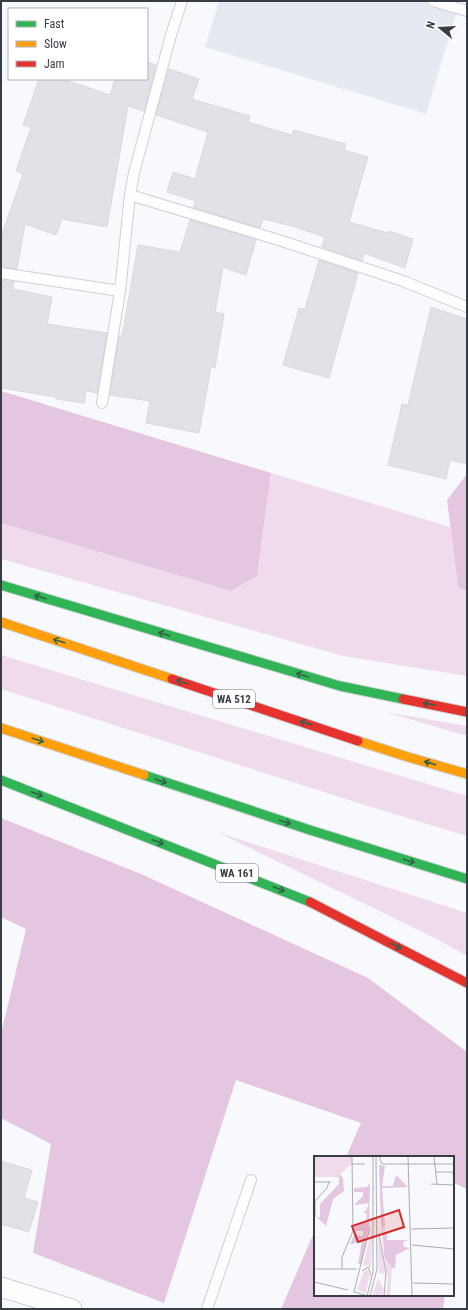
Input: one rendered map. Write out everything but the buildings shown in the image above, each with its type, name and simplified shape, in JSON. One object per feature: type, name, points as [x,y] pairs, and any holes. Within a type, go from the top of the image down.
[{"type":"highway","points":[[1,585],[340,686],[467,712]]},
{"type":"highway","name":"WA 512","points":[[1,622],[408,757],[467,774]]},
{"type":"highway","points":[[1,728],[313,831],[467,879]]},
{"type":"highway","name":"WA 161","points":[[1,780],[308,900],[467,983]]},
{"type":"street","points":[[1,1287],[72,1309]]},
{"type":"lane","points":[[102,402],[120,291],[130,195],[134,173],[171,35],[182,1]]},
{"type":"lane","points":[[433,1],[467,11]]},
{"type":"lane","points":[[130,195],[282,241],[395,278],[467,307]]},
{"type":"lane","points":[[1,273],[120,291]]},
{"type":"lane","points":[[207,1309],[251,1180]]},
{"type":"shaded area","points":[[219,1],[460,1],[426,114],[205,47]]},
{"type":"shaded area","points":[[1,391],[271,473],[257,576],[231,591],[1,523]]},
{"type":"shaded area","points":[[271,473],[450,527],[458,587],[467,591],[467,676],[343,656],[1,559],[1,523],[231,591],[257,576]]},
{"type":"shaded area","points":[[467,474],[467,591],[458,587],[447,500]]},
{"type":"shaded area","points":[[1,655],[467,796],[467,836],[371,807],[1,689]]},
{"type":"shaded area","points":[[385,712],[467,726],[467,736]]},
{"type":"shaded area","points":[[1,818],[141,874],[368,978],[467,1052],[467,1189],[454,1183],[454,1156],[346,1156],[361,1123],[236,1080],[164,1303],[33,1253],[51,1144],[1,1118],[1,1034],[26,929],[1,917]]},
{"type":"shaded area","points":[[217,832],[467,913],[467,956],[435,938]]},
{"type":"shaded area","points":[[314,1232],[314,1296],[445,1296],[443,1309],[281,1309]]},
{"type":"traffic: fast","points":[[1,585],[340,686],[403,699]]},
{"type":"traffic: fast","points":[[144,775],[313,831],[467,879]]},
{"type":"traffic: fast","points":[[1,780],[310,902]]},
{"type":"traffic: slow","points":[[1,622],[172,679]]},
{"type":"traffic: slow","points":[[1,728],[144,775]]},
{"type":"traffic: slow","points":[[358,741],[467,774]]},
{"type":"traffic: jam","points":[[172,679],[358,741]]},
{"type":"traffic: jam","points":[[403,699],[467,712]]},
{"type":"traffic: jam","points":[[310,902],[467,983]]}]
